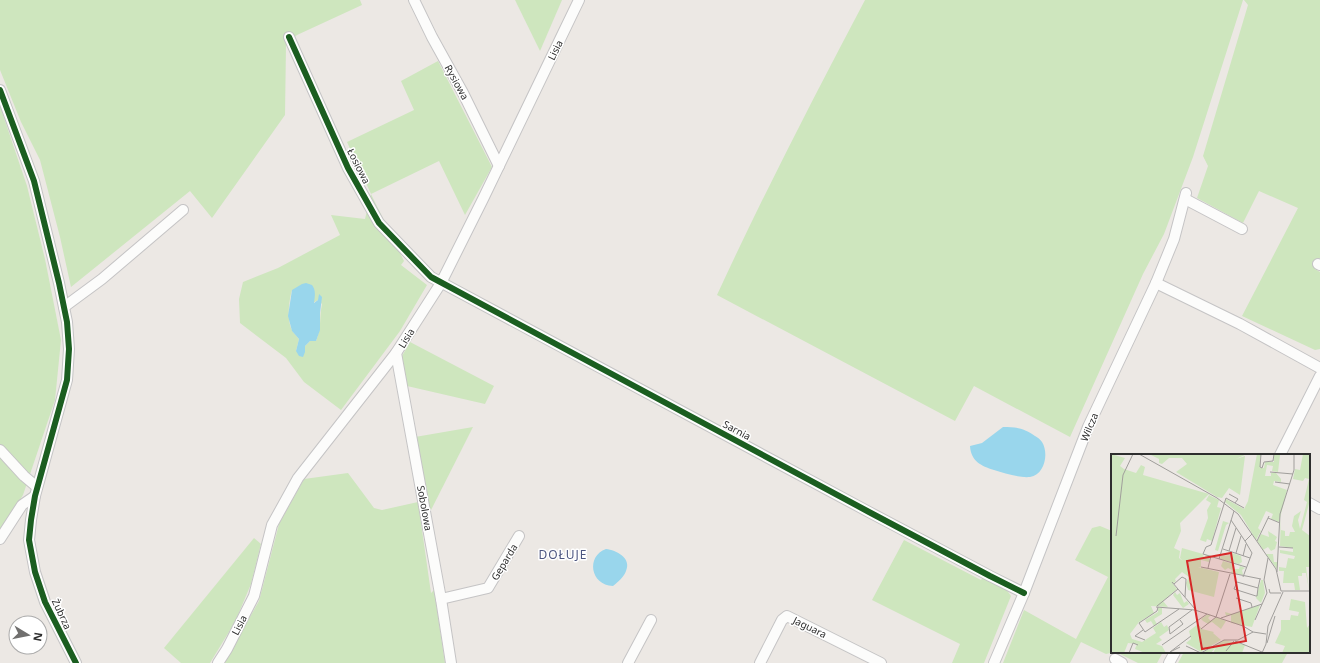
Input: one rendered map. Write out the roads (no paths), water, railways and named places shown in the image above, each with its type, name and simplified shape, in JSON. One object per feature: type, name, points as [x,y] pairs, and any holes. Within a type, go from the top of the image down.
[{"type":"street","name":"Rysiowa","points":[[414,0],[432,37],[463,93],[499,166]]},
{"type":"street","name":"Lisia","points":[[218,663],[227,650],[254,596],[272,525],[298,478],[396,353],[440,283],[499,166],[579,0]]},
{"type":"street","name":"Łosiowa","points":[[289,37],[348,168],[379,224],[431,277],[440,283]]},
{"type":"street","name":"Żubrza","points":[[0,90],[28,161],[36,188],[64,307],[69,349],[67,380],[36,491],[29,540],[35,572],[50,612],[76,663]]},
{"type":"street","name":"Wilcza","points":[[994,663],[1024,593],[1088,428],[1156,283],[1174,239],[1186,196],[1242,229]]},
{"type":"street","points":[[64,307],[102,279],[183,210]]},
{"type":"street","name":"Sarnia","points":[[440,283],[983,573],[1024,593]]},
{"type":"street","points":[[1156,283],[1240,324],[1320,368]]},
{"type":"street","name":"Sobolowa","points":[[396,353],[441,599],[451,663]]},
{"type":"street","points":[[1281,454],[1320,376]]},
{"type":"street","points":[[0,450],[36,491],[22,504],[0,539]]},
{"type":"street","points":[[1310,504],[1320,509]]},
{"type":"street","name":"Geparda","points":[[441,599],[488,588],[519,536]]},
{"type":"street","name":"Jaguara","points":[[760,663],[782,620],[787,616],[881,663]]},
{"type":"street","points":[[628,663],[651,620]]},
{"type":"street","points":[[1169,663],[1174,653]]},
{"type":"water","points":[[306,283],[312,285],[314,289],[314,303],[318,300],[319,294],[322,297],[320,330],[316,341],[310,341],[305,346],[303,357],[299,356],[296,351],[299,339],[292,331],[288,316],[292,290]]},
{"type":"water","points":[[1003,427],[1016,428],[1031,433],[1042,442],[1045,452],[1044,463],[1039,472],[1035,475],[1025,477],[1007,474],[981,465],[972,456],[970,446],[982,443]]},
{"type":"water","points":[[606,549],[618,553],[627,562],[625,573],[613,586],[599,581],[593,570],[595,558]]},
{"type":"district","name":"DOŁUJE","points":[[563,554]]}]
